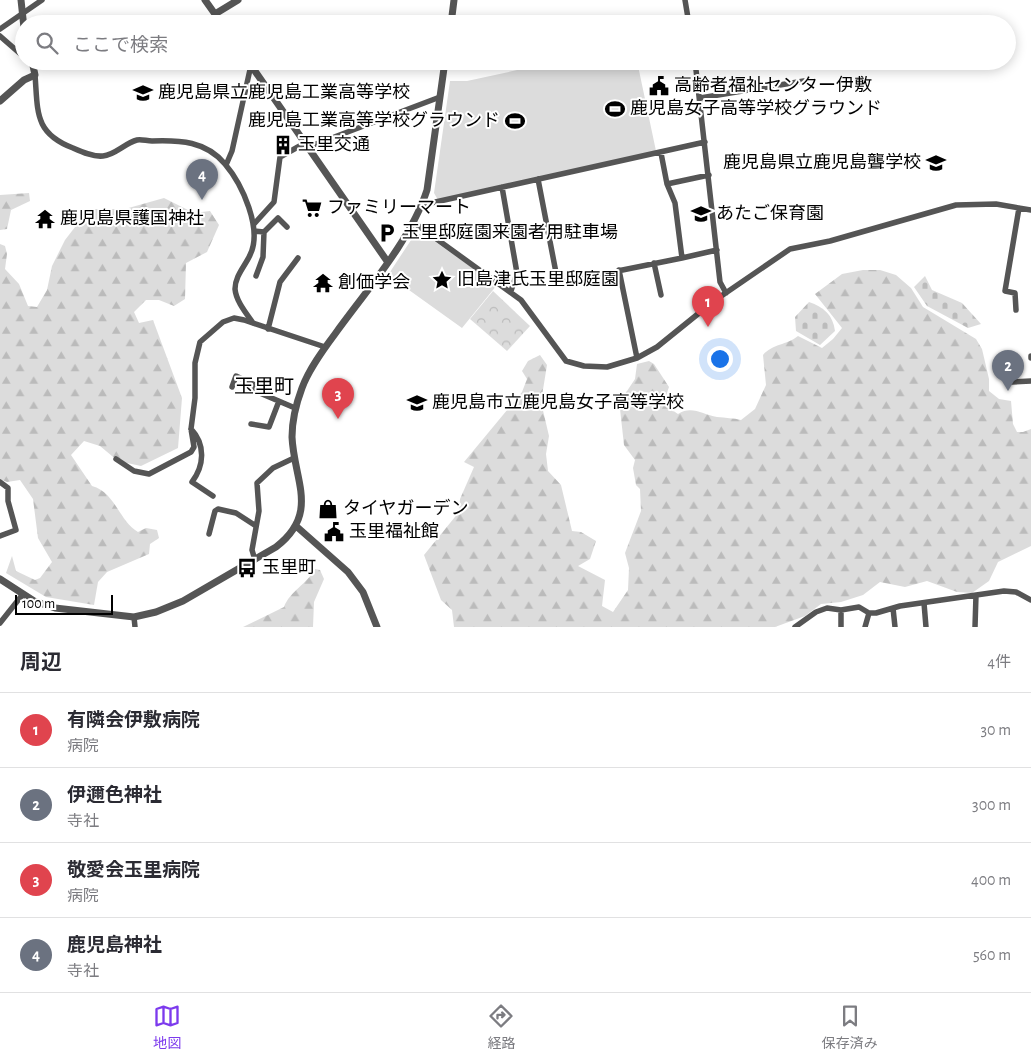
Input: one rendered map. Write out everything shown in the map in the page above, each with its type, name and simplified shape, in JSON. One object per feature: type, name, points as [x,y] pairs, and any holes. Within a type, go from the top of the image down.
[{"type":"street","points":[[21,0],[21,14]]},
{"type":"street","points":[[21,14],[42,0]]},
{"type":"street","points":[[205,0],[215,14],[238,0]]},
{"type":"street","points":[[452,15],[454,0]]},
{"type":"street","points":[[685,0],[688,15]]},
{"type":"street","points":[[0,29],[15,18]]},
{"type":"street","points":[[0,36],[15,49]]},
{"type":"street","points":[[33,70],[39,121],[49,135],[64,144],[95,156],[103,156],[137,140],[179,142],[206,147],[226,165],[252,214],[254,224],[253,248],[240,271],[235,287],[238,300],[253,323]]},
{"type":"street","points":[[226,165],[232,151],[249,70]]},
{"type":"street","points":[[255,70],[387,261]]},
{"type":"street","points":[[0,579],[23,594],[55,608],[134,617],[168,608],[255,560],[284,541],[296,526],[302,509],[303,492],[294,458],[292,435],[295,408],[302,386],[325,347],[387,261],[422,205],[427,190],[444,70]]},
{"type":"street","points":[[696,70],[720,282],[726,293]]},
{"type":"street","points":[[0,101],[24,80],[34,75]]},
{"type":"street","points":[[700,98],[804,81]]},
{"type":"street","points":[[254,224],[274,202],[280,157],[307,145],[440,97]]},
{"type":"street","points":[[422,205],[705,142]]},
{"type":"street","points":[[661,153],[666,184],[675,203],[682,258]]},
{"type":"street","points":[[666,184],[709,175]]},
{"type":"street","points":[[538,180],[558,283],[717,250]]},
{"type":"street","points":[[502,187],[517,273],[511,291]]},
{"type":"street","points":[[413,222],[521,300],[566,360],[584,366],[608,367],[637,358],[657,347],[726,293],[790,250],[830,241],[956,204],[985,203],[1031,210]]},
{"type":"street","points":[[1016,310],[1015,293],[1005,290],[1004,286],[1011,261],[1019,208]]},
{"type":"street","points":[[256,276],[264,257],[264,232],[278,218],[287,227]]},
{"type":"street","points":[[254,231],[264,232]]},
{"type":"street","points":[[268,329],[280,282],[298,258]]},
{"type":"street","points":[[654,263],[661,295]]},
{"type":"street","points":[[620,270],[637,358]]},
{"type":"street","points":[[116,459],[134,471],[149,474],[191,452],[194,447],[191,429],[196,398],[195,363],[200,342],[223,322],[234,318],[325,347]]},
{"type":"street","points":[[232,387],[236,376],[256,384],[253,390],[295,408]]},
{"type":"street","points":[[1012,382],[1031,381]]},
{"type":"street","points":[[251,424],[269,427],[279,401]]},
{"type":"street","points":[[191,429],[196,434],[202,456],[202,466],[192,482],[212,496]]},
{"type":"street","points":[[255,560],[252,550],[259,512],[257,483],[273,468],[294,458]]},
{"type":"street","points":[[0,482],[8,488],[8,501],[16,530],[0,536]]},
{"type":"street","points":[[209,534],[215,511],[218,509],[236,513],[256,526]]},
{"type":"street","points":[[296,526],[348,572],[363,592],[376,627]]},
{"type":"street","points":[[795,627],[821,610],[859,608],[869,613],[976,595],[1013,591],[1031,600]]},
{"type":"street","points":[[0,623],[23,594]]},
{"type":"street","points":[[975,627],[976,595]]},
{"type":"street","points":[[924,603],[926,627]]},
{"type":"street","points":[[893,608],[895,627]]},
{"type":"street","points":[[841,610],[841,627]]},
{"type":"street","points":[[865,627],[869,613]]},
{"type":"street","points":[[134,617],[135,627]]},
{"type":"green space","name":"鹿児島工業高等学校グラウンド","points":[[518,70],[639,70],[656,151],[438,200],[434,193],[450,81],[467,81]]},
{"type":"green space","points":[[29,193],[30,201],[11,210],[7,229],[0,230],[0,195]]},
{"type":"green space","points":[[164,198],[194,213],[210,211],[219,225],[207,252],[186,263],[185,299],[174,306],[159,300],[146,300],[134,312],[139,323],[153,320],[182,398],[178,448],[141,466],[118,461],[100,446],[84,441],[71,455],[92,486],[100,489],[112,500],[132,527],[138,532],[146,528],[157,530],[159,538],[150,544],[149,554],[107,572],[98,582],[94,605],[46,597],[6,573],[12,556],[16,571],[35,580],[40,578],[52,562],[38,538],[33,499],[20,480],[7,482],[0,479],[0,244],[5,246],[7,254],[5,269],[19,284],[28,306],[37,307],[47,290],[52,266],[65,240],[89,209],[125,209]]},
{"type":"green space","name":"旧島津氏玉里邸庭園","points":[[415,234],[424,234],[497,285],[462,328],[388,275]]},
{"type":"green space","points":[[863,270],[880,270],[896,275],[911,288],[923,307],[976,339],[982,349],[989,379],[989,391],[999,399],[1011,401],[1013,424],[1017,432],[1031,429],[1031,546],[998,562],[989,581],[972,593],[957,592],[927,581],[905,587],[880,582],[863,595],[841,602],[821,604],[805,616],[775,627],[454,627],[452,610],[441,600],[424,555],[459,512],[460,499],[474,467],[464,462],[522,392],[527,379],[522,371],[528,361],[540,355],[547,365],[541,402],[549,436],[546,454],[548,471],[561,485],[572,531],[581,532],[596,541],[590,559],[578,566],[605,580],[602,606],[613,612],[628,590],[629,568],[625,553],[641,511],[640,489],[636,485],[633,468],[635,460],[624,445],[620,409],[621,400],[635,379],[637,364],[649,361],[654,364],[669,387],[666,396],[668,405],[678,414],[683,411],[693,410],[717,417],[741,420],[755,409],[766,385],[763,355],[767,351],[798,336],[822,348],[833,339],[842,328],[815,294],[842,274]]},
{"type":"green space","points":[[925,276],[932,290],[962,303],[981,324],[968,328],[927,306],[914,287]]},
{"type":"green space","points":[[493,291],[530,326],[507,351],[470,319]]},
{"type":"green space","points":[[809,302],[827,312],[834,325],[835,331],[820,345],[796,331],[795,317]]},
{"type":"green space","points":[[315,569],[320,570],[324,579],[314,602],[313,627],[243,627],[284,607],[290,596],[308,579]]},
{"type":"place","name":"高齢者福祉センター伊敷","points":[[659,86]]},
{"type":"place","name":"鹿児島県立鹿児島工業高等学校","points":[[143,93]]},
{"type":"place","name":"鹿児島女子高等学校グラウンド","points":[[615,109]]},
{"type":"place","name":"鹿児島工業高等学校グラウンド","points":[[515,121]]},
{"type":"place","name":"玉里交通","points":[[283,145]]},
{"type":"place","name":"鹿児島県立鹿児島聾学校","points":[[936,163]]},
{"type":"place","name":"鹿児島神社","points":[[202,200]]},
{"type":"place","name":"ファミリーマート","points":[[312,208]]},
{"type":"place","name":"あたご保育園","points":[[701,214]]},
{"type":"place","name":"鹿児島県護国神社","points":[[45,219]]},
{"type":"place","name":"玉里邸庭園来園者用駐車場","points":[[387,233]]},
{"type":"place","name":"旧島津氏玉里邸庭園","points":[[442,280]]},
{"type":"place","name":"創価学会","points":[[323,283]]},
{"type":"place","name":"有隣会伊敷病院","points":[[708,327]]},
{"type":"place","name":"伊邇色神社","points":[[1008,391]]},
{"type":"place","name":"鹿児島市立鹿児島女子高等学校","points":[[417,403]]},
{"type":"place","name":"敬愛会玉里病院","points":[[338,419]]},
{"type":"place","name":"タイヤガーデン","points":[[328,509]]},
{"type":"place","name":"玉里福祉館","points":[[334,532]]},
{"type":"place","name":"玉里町","points":[[247,568]]},
{"type":"district","name":"玉里町","points":[[264,387]]}]
